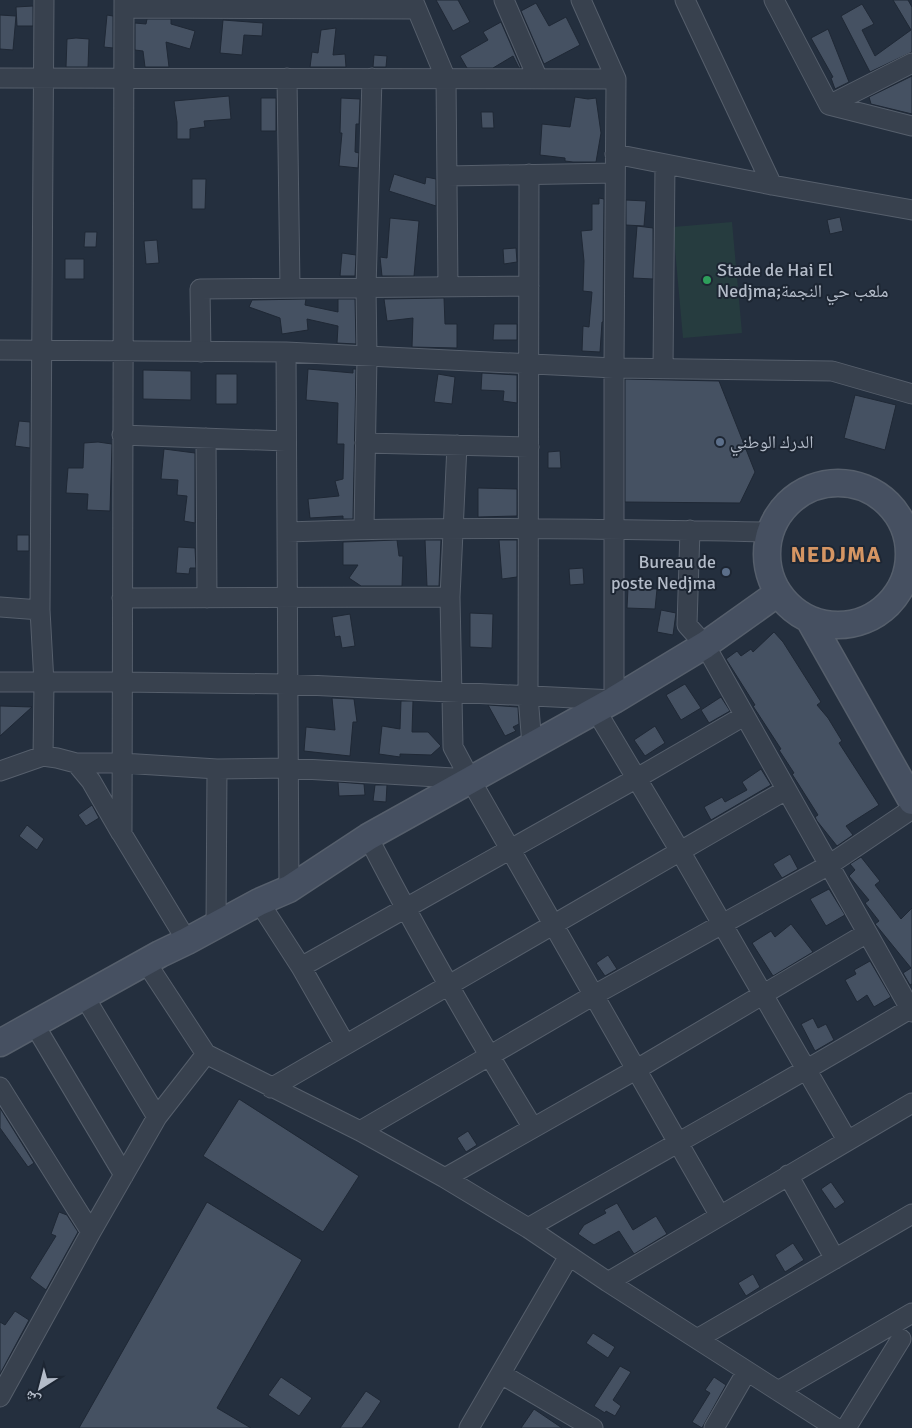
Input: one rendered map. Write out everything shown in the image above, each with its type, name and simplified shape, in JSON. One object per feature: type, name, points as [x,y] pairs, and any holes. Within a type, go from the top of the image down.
[{"type":"street","points":[[43,756],[44,683],[40,610],[44,0]]},
{"type":"street","points":[[504,0],[538,79]]},
{"type":"street","points":[[581,0],[616,79],[614,529],[604,705],[637,778],[847,1140]]},
{"type":"street","points":[[685,0],[772,185]]},
{"type":"street","points":[[776,1],[830,105],[912,126]]},
{"type":"street","points":[[122,834],[124,4],[414,4],[446,78],[448,287]]},
{"type":"street","points":[[830,105],[912,63]]},
{"type":"street","points":[[0,78],[616,79]]},
{"type":"street","points":[[287,78],[290,288]]},
{"type":"street","points":[[364,529],[367,356],[366,288],[372,78]]},
{"type":"street","points":[[616,154],[912,210]]},
{"type":"street","points":[[663,369],[665,164]]},
{"type":"street","points":[[447,176],[615,173]]},
{"type":"street","points":[[529,174],[528,696],[532,745]]},
{"type":"street","points":[[201,352],[200,289],[530,286]]},
{"type":"street","points":[[0,350],[286,352],[614,368],[832,371],[912,394]]},
{"type":"street","points":[[286,352],[289,889]]},
{"type":"street","points":[[122,435],[286,441]]},
{"type":"street","points":[[206,438],[207,598]]},
{"type":"street","points":[[366,443],[529,447]]},
{"type":"street","points":[[457,445],[450,597],[453,748],[720,1216]]},
{"type":"street","points":[[844,483],[867,489],[887,503],[902,508],[901,522],[910,562],[901,588],[893,599],[875,615],[853,624],[829,625],[809,620],[791,608],[778,593],[769,574],[766,552],[770,532],[781,510],[798,494],[820,485],[844,483]]},
{"type":"street","points":[[286,532],[364,529],[614,529],[770,532]]},
{"type":"street","points":[[528,1228],[911,1011],[705,645],[687,625],[690,530]]},
{"type":"street","points":[[0,1043],[144,962],[259,902],[289,889],[368,837],[470,778],[604,705],[705,645],[778,593]]},
{"type":"street","points":[[122,598],[450,597]]},
{"type":"street","points":[[0,607],[40,610]]},
{"type":"street","points":[[809,620],[912,801]]},
{"type":"street","points":[[0,682],[287,684],[528,696],[604,705]]},
{"type":"street","points":[[301,967],[744,716]]},
{"type":"street","points":[[0,771],[43,756],[76,763],[122,763],[217,769],[288,768],[470,778]]},
{"type":"street","points":[[76,763],[90,781],[187,941]]},
{"type":"street","points":[[216,925],[217,769]]},
{"type":"street","points":[[271,1088],[786,790]]},
{"type":"street","points":[[360,1131],[594,996],[829,865],[912,809]]},
{"type":"street","points":[[368,837],[405,909],[448,985],[533,1128]]},
{"type":"street","points":[[259,902],[301,967],[345,1044]]},
{"type":"street","points":[[445,1178],[636,1069],[867,933]]},
{"type":"street","points":[[144,962],[206,1054],[360,1131],[445,1178],[528,1228],[608,1282],[836,1428]]},
{"type":"street","points":[[84,996],[157,1117]]},
{"type":"street","points":[[34,1024],[124,1175]]},
{"type":"street","points":[[0,1397],[157,1117],[206,1054]]},
{"type":"street","points":[[0,1087],[91,1232]]},
{"type":"street","points":[[608,1282],[912,1103]]},
{"type":"street","points":[[788,1175],[835,1259]]},
{"type":"street","points":[[697,1339],[912,1214]]},
{"type":"street","points":[[469,1428],[569,1256]]},
{"type":"street","points":[[778,1391],[912,1313]]},
{"type":"street","points":[[846,1428],[907,1342],[883,1329]]},
{"type":"street","points":[[714,1428],[747,1371]]},
{"type":"street","points":[[501,1374],[593,1428]]},
{"type":"green space","name":"Stade de Hai El Nedjma;ملعب حي النجمة","points":[[732,222],[742,333],[683,338],[673,227]]},
{"type":"building","points":[[436,0],[458,0],[470,22],[453,31]]},
{"type":"building","points":[[893,0],[908,0],[912,7],[912,52],[870,72],[841,16],[862,4],[874,24],[862,30],[875,56],[911,30]]},
{"type":"building","points":[[536,3],[549,26],[566,17],[580,45],[544,64],[521,11]]},
{"type":"building","points":[[33,6],[33,26],[17,26],[16,7]]},
{"type":"building","points":[[0,15],[16,16],[13,50],[0,49]]},
{"type":"building","points":[[107,15],[113,16],[113,48],[104,47]]},
{"type":"building","points":[[147,19],[171,19],[171,24],[195,31],[190,49],[166,42],[169,67],[145,67],[143,51],[135,50],[135,23],[146,24]]},
{"type":"building","points":[[223,20],[263,23],[262,36],[244,35],[242,55],[220,53]]},
{"type":"building","points":[[501,22],[521,68],[519,68],[513,56],[493,68],[467,68],[460,56],[488,40],[483,32]]},
{"type":"building","points":[[336,28],[333,55],[345,54],[346,67],[310,67],[312,52],[318,53],[321,30]]},
{"type":"building","points":[[828,29],[849,82],[835,89],[831,78],[833,77],[811,38]]},
{"type":"building","points":[[67,39],[89,39],[88,67],[66,67]]},
{"type":"building","points":[[374,55],[387,56],[386,67],[373,67]]},
{"type":"building","points":[[912,76],[912,114],[871,104],[869,97]]},
{"type":"building","points":[[229,96],[231,119],[204,121],[205,127],[190,129],[190,139],[177,139],[174,101]]},
{"type":"building","points":[[575,97],[596,98],[601,133],[596,162],[565,161],[565,158],[540,155],[542,124],[570,127]]},
{"type":"building","points":[[261,98],[276,98],[276,131],[261,131]]},
{"type":"building","points":[[341,98],[360,99],[359,124],[356,124],[355,152],[359,153],[358,168],[339,166],[342,133],[340,133]]},
{"type":"building","points":[[481,112],[493,112],[494,128],[482,128]]},
{"type":"building","points":[[394,174],[425,184],[426,177],[436,179],[436,206],[389,191]]},
{"type":"building","points":[[192,179],[206,179],[205,209],[192,209]]},
{"type":"building","points":[[599,198],[604,199],[603,322],[600,352],[582,351],[583,326],[589,327],[592,292],[583,291],[584,261],[581,231],[592,230],[592,204],[599,204]]},
{"type":"building","points":[[626,200],[646,201],[644,226],[626,225]]},
{"type":"building","points":[[840,217],[843,231],[830,234],[827,220]]},
{"type":"building","points":[[390,218],[419,221],[414,276],[382,276],[380,257],[387,258]]},
{"type":"building","points":[[637,226],[653,228],[653,279],[633,278]]},
{"type":"building","points":[[85,232],[97,232],[96,247],[84,247]]},
{"type":"building","points":[[157,240],[159,263],[146,264],[144,241]]},
{"type":"building","points":[[516,248],[517,262],[504,264],[503,249]]},
{"type":"building","points":[[342,253],[356,255],[355,276],[340,276]]},
{"type":"building","points":[[65,259],[84,259],[84,279],[65,279]]},
{"type":"building","points":[[444,298],[445,324],[457,324],[457,348],[412,347],[413,318],[387,321],[384,299]]},
{"type":"building","points":[[306,299],[305,305],[338,312],[338,299],[355,299],[356,344],[337,343],[338,326],[307,319],[308,330],[282,334],[280,318],[249,307],[252,300]]},
{"type":"building","points":[[494,324],[517,324],[517,340],[493,340]]},
{"type":"building","points":[[308,369],[353,373],[353,369],[356,369],[353,519],[343,519],[343,516],[310,518],[308,499],[339,496],[335,481],[343,479],[344,444],[337,444],[338,403],[306,400]]},
{"type":"building","points":[[143,370],[191,371],[191,400],[143,399]]},
{"type":"building","points":[[482,373],[517,375],[517,403],[503,401],[504,391],[481,390]]},
{"type":"building","points":[[216,374],[237,374],[237,404],[216,404]]},
{"type":"building","points":[[438,374],[455,377],[452,404],[434,402]]},
{"type":"building","points":[[625,379],[719,381],[755,472],[740,503],[625,502]]},
{"type":"building","points":[[855,395],[896,405],[885,450],[844,438]]},
{"type":"building","points":[[19,421],[30,422],[30,448],[15,446]]},
{"type":"building","points":[[84,443],[112,444],[110,511],[87,510],[88,494],[66,493],[68,468],[83,468]]},
{"type":"building","points":[[164,449],[195,453],[195,523],[184,521],[187,496],[177,495],[178,480],[161,479]]},
{"type":"building","points":[[560,451],[561,468],[548,468],[548,452]]},
{"type":"building","points":[[478,488],[517,489],[517,516],[478,517]]},
{"type":"building","points":[[17,535],[29,535],[29,551],[17,551]]},
{"type":"building","points":[[397,540],[399,556],[403,556],[402,586],[361,586],[349,578],[358,565],[343,565],[343,542]]},
{"type":"building","points":[[425,540],[441,540],[439,586],[427,586]]},
{"type":"building","points":[[499,540],[517,540],[517,577],[502,579]]},
{"type":"building","points":[[178,547],[195,548],[196,568],[190,568],[189,574],[176,573]]},
{"type":"building","points":[[583,568],[584,584],[570,585],[569,569]]},
{"type":"building","points":[[628,588],[657,589],[655,609],[627,608]]},
{"type":"building","points":[[661,610],[676,613],[673,635],[657,632]]},
{"type":"building","points":[[470,613],[493,614],[492,648],[470,647]]},
{"type":"building","points":[[350,614],[355,646],[342,648],[340,636],[335,637],[332,617]]},
{"type":"building","points":[[774,632],[783,642],[821,702],[817,705],[828,718],[842,741],[839,743],[879,805],[846,826],[853,835],[837,846],[817,821],[815,817],[818,815],[792,774],[794,773],[779,750],[781,749],[726,659],[737,651],[741,656],[751,649],[753,652]]},
{"type":"building","points":[[685,684],[701,708],[681,720],[666,695]]},
{"type":"building","points":[[721,697],[730,711],[709,723],[701,710]]},
{"type":"building","points":[[332,698],[354,699],[357,722],[353,722],[350,756],[304,751],[306,727],[335,730]]},
{"type":"building","points":[[401,701],[413,701],[412,732],[428,732],[441,746],[431,755],[400,754],[400,757],[379,754],[382,726],[400,729]]},
{"type":"building","points":[[488,705],[518,707],[519,724],[513,727],[516,731],[505,736]]},
{"type":"building","points":[[0,706],[32,707],[0,736]]},
{"type":"building","points":[[655,726],[665,743],[645,756],[634,740]]},
{"type":"building","points":[[761,769],[771,785],[711,820],[704,807],[722,797],[725,802],[747,790],[742,782]]},
{"type":"building","points":[[338,782],[364,784],[365,795],[339,796]]},
{"type":"building","points":[[375,785],[387,785],[386,802],[373,801]]},
{"type":"building","points":[[92,805],[99,818],[86,826],[78,815]]},
{"type":"building","points":[[27,825],[44,839],[37,850],[19,836]]},
{"type":"building","points":[[790,854],[798,869],[782,878],[773,864]]},
{"type":"building","points":[[861,857],[880,881],[875,885],[901,919],[912,908],[912,984],[910,985],[903,973],[911,968],[875,924],[879,921],[865,903],[869,900],[849,876],[855,870],[850,864]]},
{"type":"building","points":[[829,889],[845,915],[826,926],[810,899]]},
{"type":"building","points":[[791,924],[813,952],[773,976],[752,943],[771,931],[775,937]]},
{"type":"building","points":[[608,955],[617,969],[605,976],[596,963]]},
{"type":"building","points":[[870,961],[891,997],[874,1007],[867,995],[857,1002],[845,980],[856,974],[854,970]]},
{"type":"building","points":[[813,1018],[818,1028],[826,1024],[834,1040],[815,1051],[801,1024]]},
{"type":"building","points":[[239,1099],[359,1176],[323,1232],[203,1156]]},
{"type":"building","points":[[0,1108],[34,1163],[28,1167],[0,1128]]},
{"type":"building","points":[[468,1131],[477,1145],[466,1152],[457,1138]]},
{"type":"building","points":[[831,1182],[845,1202],[835,1209],[821,1189]]},
{"type":"building","points":[[207,1202],[302,1260],[217,1408],[251,1428],[79,1428]]},
{"type":"building","points":[[617,1203],[633,1230],[656,1216],[667,1234],[634,1254],[619,1231],[594,1245],[578,1234],[584,1225],[606,1213],[604,1210]]},
{"type":"building","points":[[59,1212],[67,1215],[78,1232],[46,1290],[30,1278],[56,1236],[51,1234]]},
{"type":"building","points":[[793,1243],[804,1260],[785,1272],[775,1255]]},
{"type":"building","points":[[753,1274],[760,1287],[746,1296],[738,1283]]},
{"type":"building","points":[[15,1311],[29,1320],[0,1374],[0,1322],[5,1325]]},
{"type":"building","points":[[593,1333],[615,1347],[608,1358],[586,1343]]},
{"type":"building","points":[[620,1366],[631,1372],[613,1400],[621,1406],[615,1416],[606,1411],[605,1413],[594,1406]]},
{"type":"building","points":[[281,1377],[312,1398],[299,1416],[268,1395]]},
{"type":"building","points":[[714,1377],[726,1385],[702,1428],[692,1422],[710,1393],[705,1390]]},
{"type":"building","points":[[366,1391],[381,1401],[369,1419],[362,1428],[340,1428]]},
{"type":"building","points":[[534,1409],[562,1428],[521,1428]]},
{"type":"place","name":"Stade de Hai El Nedjma;ملعب حي النجمة","points":[[707,280]]},
{"type":"place","name":"الدرك الوطني","points":[[720,442]]},
{"type":"place","name":"Bureau de poste Nedjma","points":[[726,572]]},
{"type":"district","name":"NEDJMA","points":[[836,554]]}]
